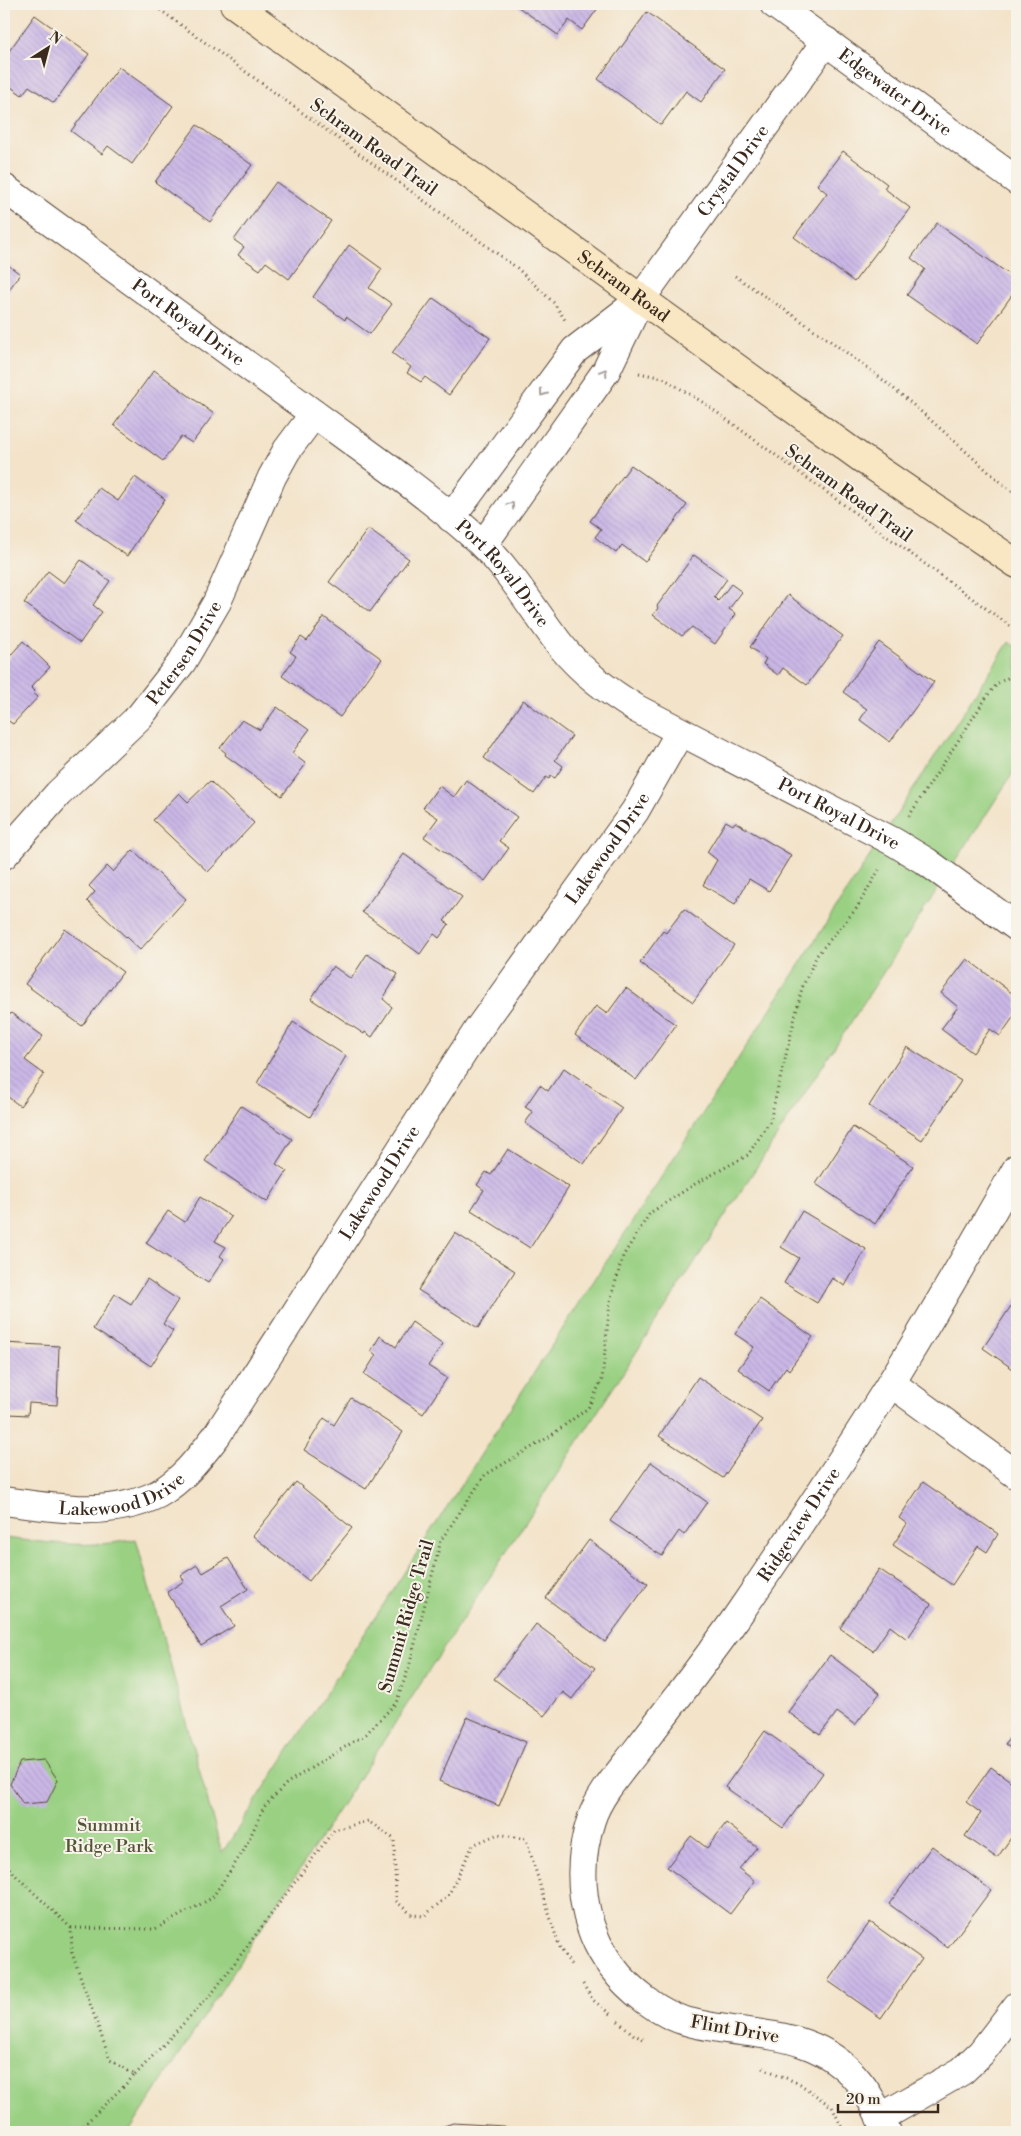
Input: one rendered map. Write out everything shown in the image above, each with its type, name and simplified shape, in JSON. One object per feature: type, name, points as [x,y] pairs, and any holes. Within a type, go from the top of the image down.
[{"type":"main road","name":"Schram Road","points":[[234,4],[640,300],[861,458],[1017,564]]},
{"type":"street","name":"Edgewater Drive","points":[[774,4],[1017,181]]},
{"type":"street","name":"Crystal Drive","points":[[483,545],[606,371],[640,300],[826,42]]},
{"type":"street","name":"Port Royal Drive","points":[[4,188],[394,472],[452,518],[483,545],[517,585],[562,647],[583,671],[607,691],[636,709],[894,842],[927,862],[1017,927]]},
{"type":"street","name":"Crystal Drive","points":[[452,518],[575,350],[640,300]]},
{"type":"street","name":"Petersen Drive","points":[[4,855],[58,794],[140,716],[182,662],[202,631],[217,602],[272,477],[287,450],[314,414]]},
{"type":"street","name":"Lakewood Drive","points":[[4,1501],[61,1509],[106,1508],[134,1503],[158,1494],[180,1478],[198,1461],[217,1435],[477,1031],[635,811],[680,732]]},
{"type":"street","name":"Ridgeview Drive","points":[[582,1875],[584,1848],[592,1818],[607,1790],[741,1610],[891,1383],[1017,1168]]},
{"type":"street","points":[[891,1383],[1017,1475]]},
{"type":"street","name":"Flint Drive","points":[[582,1875],[586,1910],[596,1941],[612,1967],[635,1991],[660,2010],[686,2022],[781,2036],[810,2045],[838,2062],[860,2082],[884,2125]]},
{"type":"street","points":[[884,2125],[962,2071],[981,2053],[1017,2006]]},
{"type":"path","name":"Schram Road Trail","points":[[152,4],[517,268],[554,303],[568,325]]},
{"type":"path","points":[[736,276],[878,376],[943,430],[1017,496]]},
{"type":"path","name":"Schram Road Trail","points":[[663,378],[704,404],[1017,631]]},
{"type":"path","name":"Summit Ridge Trail","points":[[71,1928],[156,1929],[212,1898],[244,1850],[264,1807],[287,1783],[366,1734],[396,1703],[409,1667],[441,1540],[486,1475],[549,1437],[588,1408],[602,1380],[610,1301],[623,1256],[650,1213],[695,1184],[748,1155],[770,1121],[802,988],[817,955],[856,909],[894,842],[988,695],[998,683],[1017,673]]},
{"type":"path","points":[[77,2132],[135,2075],[213,1992],[334,1830],[368,1821],[394,1840],[396,1901],[412,1915],[424,1916],[448,1896],[473,1846],[498,1834],[526,1840],[559,1946],[573,1969]]},
{"type":"path","points":[[4,1860],[11,1871],[71,1928],[72,1953],[110,2060],[135,2075]]},
{"type":"path","points":[[578,1976],[592,1999],[634,2035],[649,2042]]},
{"type":"path","points":[[762,2068],[800,2084],[832,2107],[844,2132]]},
{"type":"green space","name":"Summit Ridge Park","points":[[1009,642],[1017,648],[1017,767],[129,2132],[4,2132],[4,1538],[86,1544],[102,1544],[136,1539],[222,1853]]},
{"type":"building","points":[[514,4],[601,4],[582,30],[569,20],[558,35]]},
{"type":"building","points":[[647,12],[725,69],[701,102],[686,91],[661,125],[598,79]]},
{"type":"building","points":[[35,15],[89,54],[54,103],[29,86],[22,95],[4,82],[4,58]]},
{"type":"building","points":[[119,67],[173,106],[132,164],[108,146],[102,154],[71,131]]},
{"type":"building","points":[[197,125],[252,165],[210,222],[155,182]]},
{"type":"building","points":[[843,151],[887,184],[884,188],[910,208],[854,282],[794,237],[827,193],[817,185]]},
{"type":"building","points":[[276,182],[331,221],[289,279],[266,262],[260,270],[238,255],[244,247],[234,240]]},
{"type":"building","points":[[937,223],[1017,280],[1017,288],[977,344],[907,295],[925,269],[911,258]]},
{"type":"building","points":[[349,245],[382,269],[369,288],[392,304],[370,334],[346,317],[345,320],[313,297]]},
{"type":"building","points":[[4,262],[20,274],[4,297]]},
{"type":"building","points":[[433,298],[490,338],[449,395],[425,377],[421,382],[407,373],[411,367],[392,353]]},
{"type":"building","points":[[154,370],[214,414],[192,443],[181,436],[163,461],[114,425]]},
{"type":"building","points":[[631,465],[687,505],[645,562],[622,545],[616,553],[595,537],[601,529],[590,521]]},
{"type":"building","points":[[135,477],[165,499],[127,556],[76,520],[99,488],[118,501]]},
{"type":"building","points":[[368,529],[409,559],[370,612],[329,582]]},
{"type":"building","points":[[694,555],[727,579],[714,597],[718,601],[731,584],[742,592],[729,609],[736,614],[715,644],[692,627],[682,636],[653,615],[658,608],[657,606]]},
{"type":"building","points":[[81,560],[110,581],[93,605],[102,612],[80,643],[24,603],[48,571],[64,583]]},
{"type":"building","points":[[788,595],[843,636],[807,685],[783,668],[778,675],[763,664],[766,659],[750,647]]},
{"type":"building","points":[[324,617],[382,659],[340,717],[282,676],[296,656],[290,652],[301,637],[307,641]]},
{"type":"building","points":[[23,641],[50,667],[31,687],[35,691],[33,693],[38,697],[13,724],[4,718],[4,663]]},
{"type":"building","points":[[879,642],[934,682],[890,742],[860,720],[867,709],[843,692]]},
{"type":"building","points":[[523,700],[572,736],[555,760],[563,766],[555,778],[551,776],[549,779],[546,777],[534,794],[484,758]]},
{"type":"building","points":[[277,707],[309,730],[292,753],[306,764],[282,796],[225,755],[226,753],[220,748],[242,720],[260,730]]},
{"type":"building","points":[[466,780],[517,817],[499,841],[509,848],[485,881],[424,837],[438,818],[423,808],[439,786],[454,797]]},
{"type":"building","points":[[210,781],[254,823],[208,872],[153,820],[179,793],[188,802]]},
{"type":"building","points":[[726,821],[733,825],[735,822],[791,855],[769,891],[749,879],[735,904],[703,885],[717,860],[707,852]]},
{"type":"building","points":[[133,850],[186,899],[140,950],[87,901],[95,892],[89,886],[107,866],[113,872]]},
{"type":"building","points":[[404,854],[462,897],[444,921],[449,924],[439,938],[434,934],[420,954],[362,912]]},
{"type":"building","points":[[684,909],[734,945],[693,1002],[640,963],[663,931],[666,933]]},
{"type":"building","points":[[65,929],[123,972],[82,1026],[25,984]]},
{"type":"building","points":[[367,954],[398,974],[383,999],[392,1007],[372,1037],[365,1032],[364,1034],[311,999],[333,966],[351,979]]},
{"type":"building","points":[[967,959],[1017,997],[1017,1012],[1000,1036],[990,1029],[973,1053],[941,1029],[958,1007],[941,993]]},
{"type":"building","points":[[626,988],[676,1025],[636,1080],[575,1035],[596,1006],[607,1014]]},
{"type":"building","points":[[11,1013],[43,1036],[25,1060],[44,1074],[20,1106],[4,1094],[4,1024]]},
{"type":"building","points":[[293,1022],[346,1056],[310,1117],[257,1083]]},
{"type":"building","points":[[907,1047],[961,1081],[922,1140],[869,1106]]},
{"type":"building","points":[[564,1068],[622,1108],[584,1164],[525,1123],[533,1112],[525,1107],[540,1085],[548,1091]]},
{"type":"building","points":[[241,1106],[292,1139],[276,1164],[287,1171],[267,1202],[205,1161]]},
{"type":"building","points":[[853,1127],[913,1166],[875,1224],[816,1184]]},
{"type":"building","points":[[508,1149],[569,1187],[530,1248],[471,1210],[484,1190],[477,1185],[486,1172],[491,1175]]},
{"type":"building","points":[[200,1197],[231,1217],[215,1241],[226,1247],[220,1256],[224,1259],[208,1283],[146,1243],[168,1211],[185,1222]]},
{"type":"building","points":[[802,1211],[866,1249],[845,1286],[832,1278],[817,1303],[784,1283],[799,1258],[781,1247]]},
{"type":"building","points":[[455,1233],[515,1271],[478,1328],[418,1290]]},
{"type":"building","points":[[147,1279],[178,1300],[163,1324],[173,1331],[151,1366],[93,1329],[115,1294],[131,1304]]},
{"type":"building","points":[[1017,1297],[1017,1363],[1013,1369],[983,1348]]},
{"type":"building","points":[[760,1299],[813,1337],[789,1370],[786,1367],[769,1391],[738,1369],[754,1347],[735,1334]]},
{"type":"building","points":[[412,1322],[443,1344],[428,1366],[447,1378],[423,1414],[364,1374],[376,1355],[371,1351],[380,1336],[396,1347]]},
{"type":"building","points":[[4,1343],[59,1346],[57,1405],[29,1403],[28,1415],[9,1414],[9,1406],[4,1406]]},
{"type":"building","points":[[698,1377],[762,1420],[723,1478],[659,1436]]},
{"type":"building","points":[[351,1398],[403,1432],[366,1489],[304,1450],[324,1418],[334,1425]]},
{"type":"building","points":[[651,1462],[707,1502],[684,1535],[679,1531],[662,1556],[610,1521]]},
{"type":"building","points":[[296,1482],[352,1528],[309,1581],[253,1536]]},
{"type":"building","points":[[923,1482],[998,1534],[987,1552],[978,1546],[952,1585],[893,1545],[907,1524],[899,1518]]},
{"type":"building","points":[[589,1540],[648,1584],[605,1642],[546,1598]]},
{"type":"building","points":[[228,1558],[248,1589],[221,1606],[234,1626],[201,1646],[167,1592],[184,1581],[181,1575],[197,1565],[203,1573]]},
{"type":"building","points":[[879,1569],[931,1604],[907,1639],[890,1626],[873,1651],[840,1628]]},
{"type":"building","points":[[536,1624],[595,1668],[572,1699],[563,1692],[544,1716],[494,1679]]},
{"type":"building","points":[[830,1655],[880,1693],[855,1725],[837,1712],[820,1735],[788,1712]]},
{"type":"building","points":[[467,1717],[526,1742],[499,1806],[439,1781]]},
{"type":"building","points":[[1017,1728],[1017,1753],[1005,1744]]},
{"type":"building","points":[[765,1731],[823,1773],[783,1828],[725,1787]]},
{"type":"building","points":[[44,1760],[58,1780],[47,1802],[23,1804],[10,1784],[20,1762]]},
{"type":"building","points":[[991,1767],[1017,1786],[1017,1838],[1013,1835],[997,1858],[965,1836],[981,1813],[966,1802]]},
{"type":"building","points":[[726,1823],[757,1847],[739,1869],[755,1881],[730,1914],[667,1867],[691,1836],[707,1848]]},
{"type":"building","points":[[932,1846],[991,1890],[948,1948],[889,1904]]},
{"type":"building","points":[[870,1922],[922,1959],[881,2018],[828,1981]]},
{"type":"building","points":[[453,2123],[504,2126],[517,2132],[427,2132]]}]
